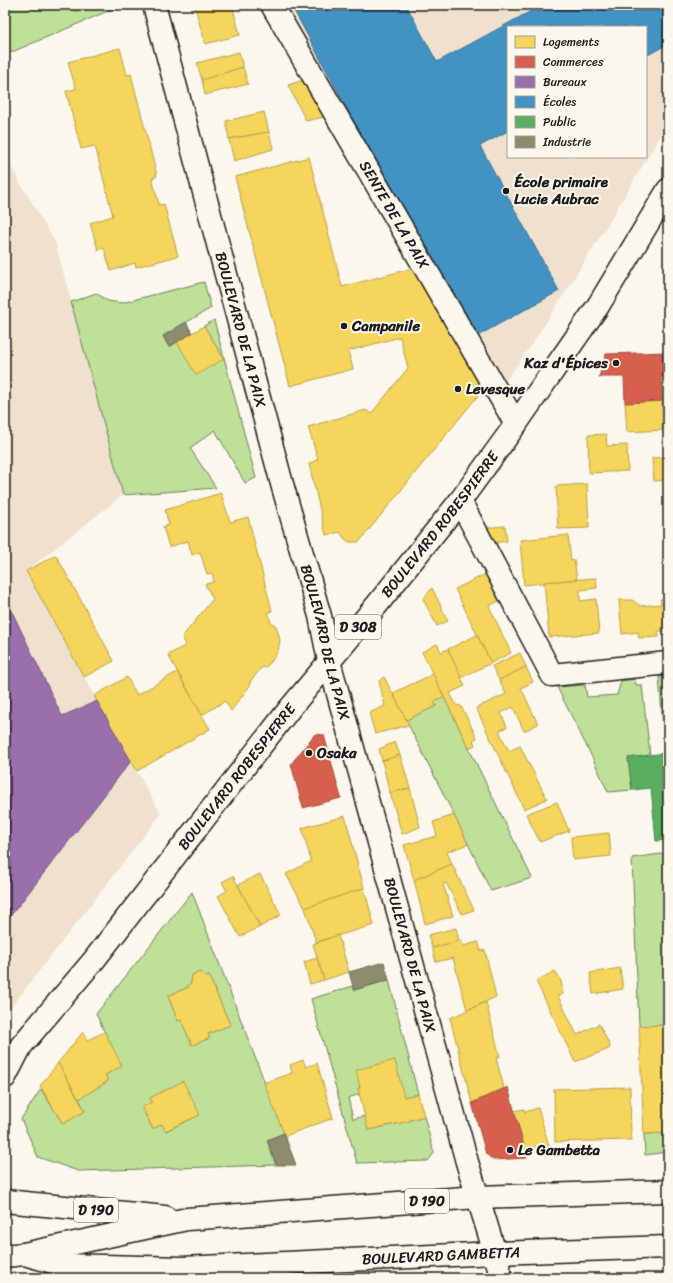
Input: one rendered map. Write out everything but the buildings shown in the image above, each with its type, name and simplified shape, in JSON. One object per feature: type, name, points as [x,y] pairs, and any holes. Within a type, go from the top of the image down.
[{"type":"street","name":"BOULEVARD DE LA PAIX","points":[[154,5],[282,484],[320,616],[329,661],[477,1197],[495,1253],[501,1278]]},
{"type":"street","name":"SENTE DE LA PAIX","points":[[272,5],[516,424]]},
{"type":"street","name":"BOULEVARD ROBESPIERRE","points":[[5,1077],[13,1052],[94,960],[291,707],[460,501],[516,424],[598,306],[668,190]]},
{"type":"street","points":[[460,501],[552,675],[668,663]]},
{"type":"street","name":"BOULEVARD GAMBETTA","points":[[15,1255],[186,1219],[477,1197],[668,1190]]},
{"type":"street","name":"BOULEVARD GAMBETTA","points":[[5,1201],[186,1219]]},
{"type":"street","name":"BOULEVARD GAMBETTA","points":[[15,1255],[63,1265],[182,1268],[495,1253],[668,1247]]},
{"type":"shaded area","name":"École primaire Lucie Aubrac","points":[[278,5],[668,5],[668,123],[608,224],[528,350],[503,384]]},
{"type":"shaded area","points":[[5,157],[55,242],[123,495],[26,571],[161,814],[5,1015]]},
{"type":"green space","points":[[5,5],[122,5],[5,55]]},
{"type":"green space","points":[[204,282],[211,308],[163,336],[169,347],[177,342],[224,359],[204,326],[214,320],[256,478],[245,483],[215,430],[190,448],[216,488],[123,495],[71,302],[96,293],[108,301],[121,303]]},
{"type":"green space","points":[[668,676],[668,753],[665,753],[659,677]]},
{"type":"green space","points":[[635,679],[636,685],[642,685],[650,755],[628,758],[632,790],[608,792],[557,687],[585,685],[587,697],[617,695],[621,681]]},
{"type":"green space","points":[[444,697],[532,878],[491,891],[406,720],[436,706],[434,702]]},
{"type":"green space","points":[[668,853],[668,1025],[639,1026],[632,858]]},
{"type":"green space","points":[[192,892],[284,1133],[267,1140],[276,1165],[78,1171],[38,1157],[21,1119],[41,1089],[63,1124],[85,1111],[79,1099],[108,1081],[105,1075],[121,1066],[96,1014]],"holes":[[[200,972],[205,977],[209,976],[230,1025],[208,1034],[210,1038],[192,1045],[181,1020],[178,1021],[168,996],[189,987],[188,985],[191,983],[192,975]],[[183,1082],[199,1115],[166,1131],[162,1124],[153,1129],[142,1108],[152,1102],[150,1098]]]},
{"type":"green space","points":[[389,980],[418,1094],[404,1097],[358,1088],[360,1094],[348,1098],[353,1119],[365,1116],[369,1130],[424,1116],[434,1153],[428,1161],[357,1163],[311,999],[353,986],[355,990]]},
{"type":"green space","points":[[664,1133],[664,1141],[668,1141],[668,1152],[645,1155],[644,1134]]},
{"type":"place","name":"École primaire Lucie Aubrac","points":[[506,191]]},
{"type":"place","name":"Campanile","points":[[344,326]]},
{"type":"place","name":"Kaz d'Épices","points":[[616,363]]},
{"type":"place","name":"Levesque","points":[[458,389]]},
{"type":"place","name":"Osaka","points":[[309,753]]},
{"type":"place","name":"Le Gambetta","points":[[510,1150]]}]
